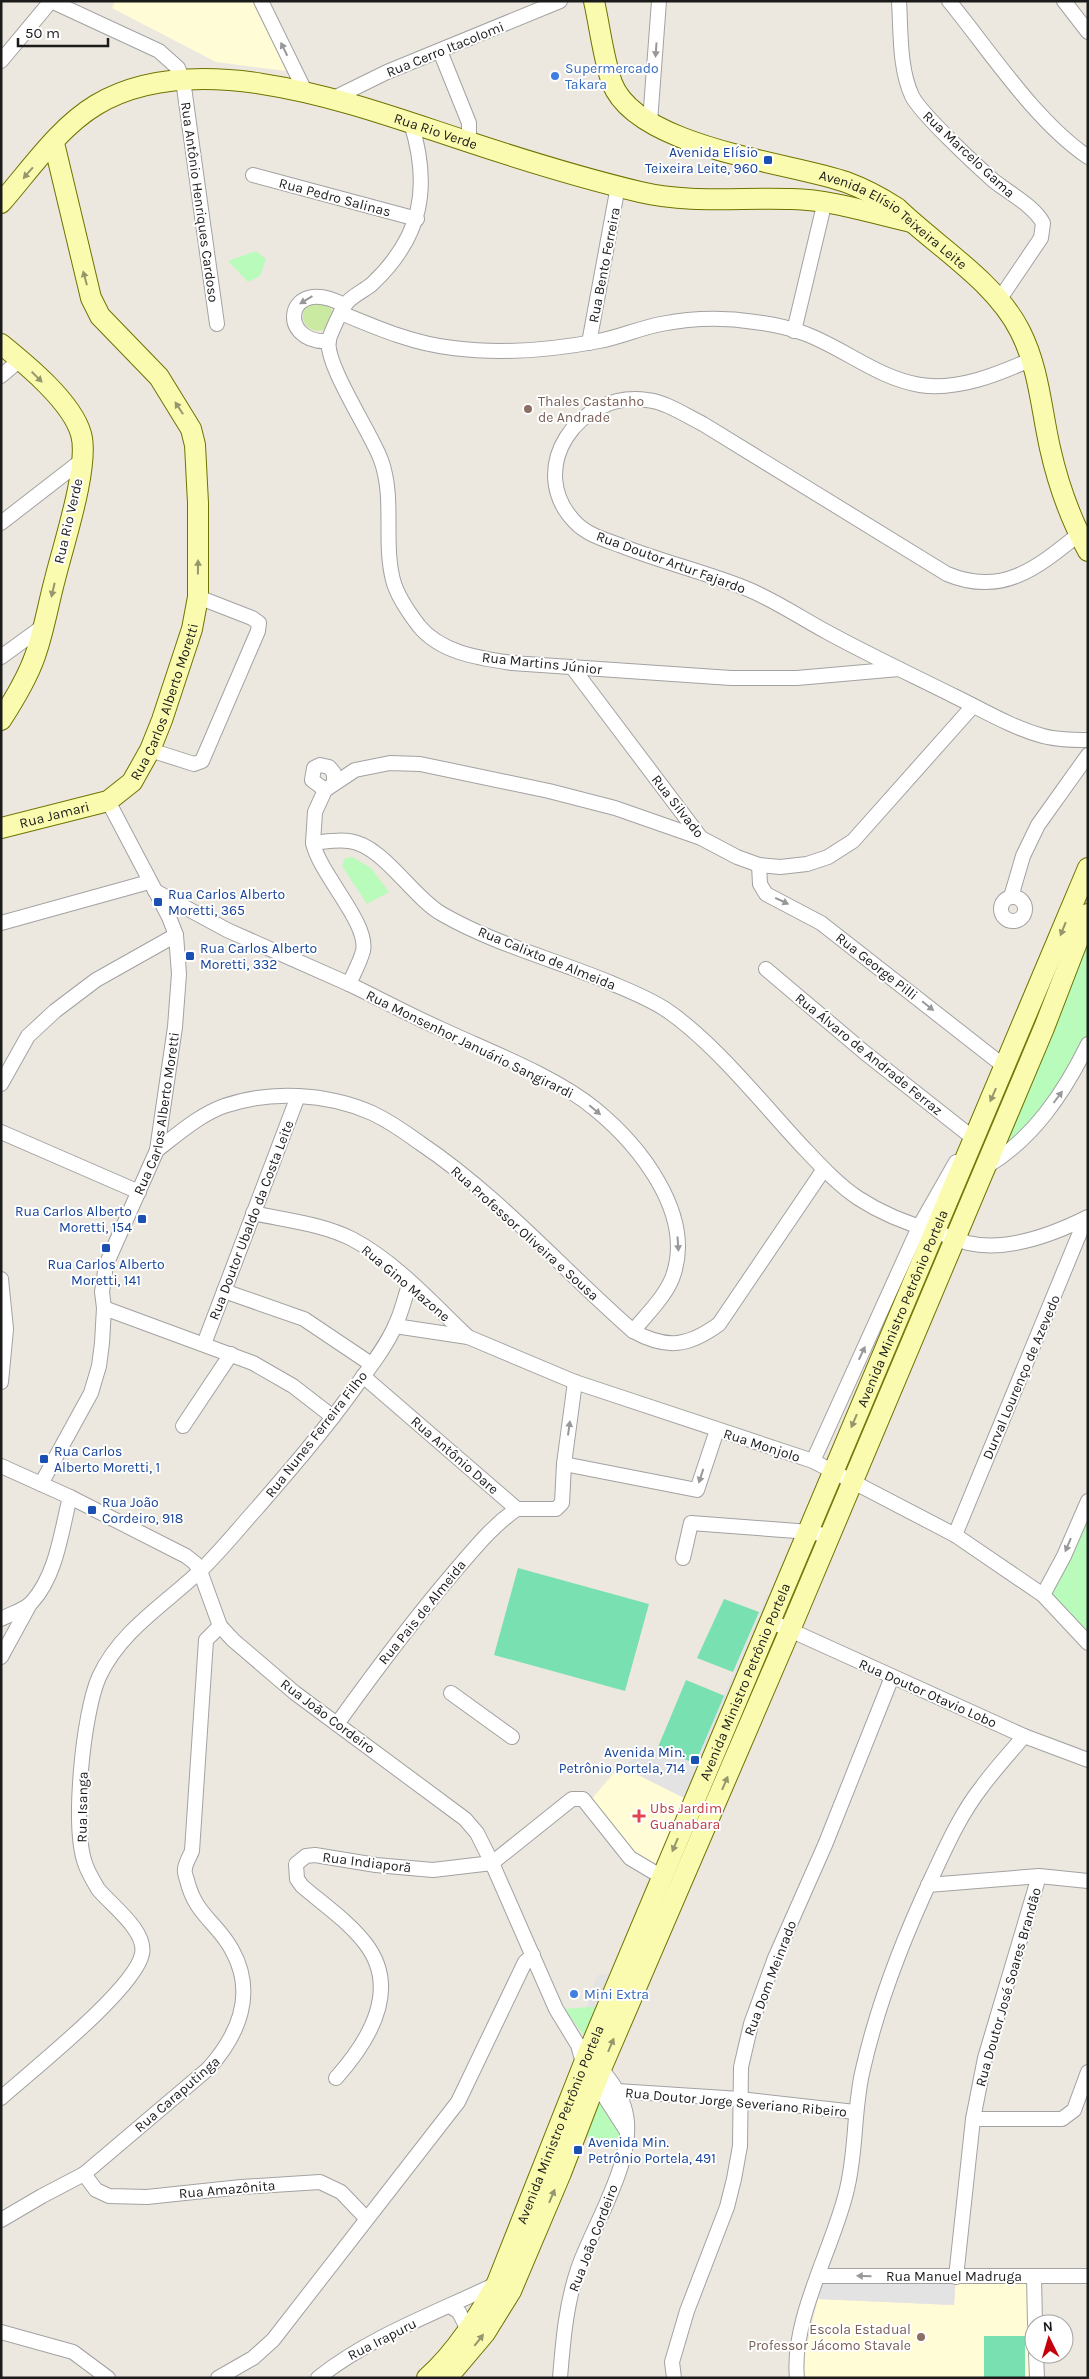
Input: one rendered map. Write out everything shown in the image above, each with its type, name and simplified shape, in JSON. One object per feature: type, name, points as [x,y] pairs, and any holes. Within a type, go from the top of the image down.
[{"type":"main road","name":"Avenida Elísio Teixeira Leite","points":[[594,1],[612,84],[634,110],[650,122],[718,151],[821,175],[864,189],[896,208],[999,300],[1019,330],[1032,359],[1053,463],[1065,501],[1083,542]]},
{"type":"main road","name":"Rua Rio Verde","points":[[1,203],[74,121],[98,104],[136,89],[183,80],[237,81],[306,93],[370,108],[469,142],[618,186],[680,199],[791,199],[825,201],[911,222]]},
{"type":"main road","name":"Rua Carlos Alberto Moretti","points":[[54,143],[91,298],[100,316],[159,377],[191,429],[195,445],[198,503],[198,597],[192,629],[150,750],[132,782],[108,801]]},
{"type":"main road","name":"Rua Rio Verde","points":[[1,344],[20,360],[67,408],[77,422],[82,436],[77,497],[35,658],[19,691],[1,720]]},
{"type":"main road","name":"Rua Jamari","points":[[1,828],[108,801]]},
{"type":"main road","name":"Avenida Ministro Petrônio Portela","points":[[427,2378],[468,2330],[497,2283],[589,2062],[662,1877],[832,1470],[926,1229],[973,1138],[1005,1067],[1082,895],[1088,868]]},
{"type":"main road","name":"Avenida Ministro Petrônio Portela","points":[[447,2378],[485,2333],[511,2291],[561,2174],[589,2062],[790,1630],[1044,1028],[1088,914]]},
{"type":"street","points":[[1,61],[51,1],[159,51],[178,68],[183,80]]},
{"type":"street","points":[[261,1],[306,93]]},
{"type":"street","name":"Rua Cerro Itacolomi","points":[[332,100],[387,72],[440,52],[560,1]]},
{"type":"street","points":[[650,122],[660,1]]},
{"type":"street","name":"Rua Marcelo Gama","points":[[899,1],[904,67],[913,97],[922,110],[993,180],[1041,218],[1044,227],[1041,238],[999,300]]},
{"type":"street","points":[[949,1],[1049,124],[1068,143],[1088,157]]},
{"type":"street","points":[[1064,1],[1088,32]]},
{"type":"street","points":[[440,52],[470,123],[469,142]]},
{"type":"street","name":"Rua Antônio Henriques Cardoso","points":[[183,80],[217,324]]},
{"type":"street","points":[[411,123],[422,170],[422,188],[417,219],[405,243],[388,268],[343,309],[329,341],[312,341],[302,334],[295,323],[294,311],[301,302],[312,296],[331,298],[343,309],[388,332],[451,348],[486,350],[541,349],[589,343],[660,324],[695,319],[755,322],[794,331],[807,335],[872,368],[919,385],[961,384],[1032,359]]},
{"type":"street","name":"Rua Pedro Salinas","points":[[253,175],[417,219]]},
{"type":"street","name":"Rua Bento Ferreira","points":[[589,343],[618,186]]},
{"type":"street","points":[[794,331],[825,201]]},
{"type":"street","name":"Rua Martins Júnior","points":[[329,341],[335,368],[372,436],[382,462],[388,498],[388,541],[393,582],[402,600],[420,627],[446,647],[478,658],[512,663],[731,678],[797,678],[900,669]]},
{"type":"street","points":[[1,376],[20,360]]},
{"type":"street","name":"Rua Doutor Artur Fajardo","points":[[1083,542],[1008,580],[984,584],[964,581],[930,564],[703,424],[663,404],[646,400],[616,402],[589,413],[578,420],[568,433],[560,452],[555,481],[567,513],[584,530],[652,558],[746,589],[973,706],[1044,736],[1088,740]]},
{"type":"street","points":[[1,523],[81,461]]},
{"type":"street","points":[[150,750],[194,764],[202,761],[253,645],[259,624],[252,618],[198,597]]},
{"type":"street","points":[[1,657],[44,625]]},
{"type":"street","name":"Rua Silvado","points":[[572,667],[701,838],[737,857],[759,865],[780,867],[807,864],[828,857],[853,841],[973,706]]},
{"type":"street","points":[[1011,897],[1024,856],[1038,825],[1088,755]]},
{"type":"street","points":[[1,923],[152,887],[228,930],[349,984],[363,952],[362,934],[352,913],[321,866],[313,843],[315,812],[330,786],[355,770],[390,763],[420,764],[615,808],[701,838]]},
{"type":"street","name":"Rua Carlos Alberto Moretti","points":[[41,1484],[91,1393],[99,1366],[104,1308],[102,1292],[106,1265],[157,1150],[175,1027],[179,974],[176,935],[169,917],[108,801]]},
{"type":"street","name":"Rua Calixto de Almeida","points":[[313,843],[339,840],[356,842],[380,858],[430,906],[443,914],[503,941],[642,997],[665,1010],[732,1070],[824,1169],[858,1197],[926,1229],[970,1244],[992,1245],[1015,1242],[1058,1231],[1087,1218]]},
{"type":"street","name":"Rua George Pilli","points":[[759,865],[760,884],[766,894],[821,922],[1005,1067]]},
{"type":"street","points":[[1,1084],[28,1036],[55,1011],[104,975],[176,935]]},
{"type":"street","name":"Rua Álvaro de Andrade Ferraz","points":[[766,969],[864,1052],[973,1138]]},
{"type":"street","name":"Rua Monsenhor Januário Sangirardi","points":[[349,984],[492,1052],[575,1095],[594,1109],[634,1147],[661,1186],[673,1214],[679,1253],[674,1275],[660,1298],[633,1332]]},
{"type":"street","points":[[986,1167],[1005,1155],[1032,1129],[1072,1077],[1088,1044]]},
{"type":"street","name":"Rua Professor Oliveira e Sousa","points":[[157,1150],[198,1119],[222,1107],[265,1096],[298,1096],[338,1101],[372,1113],[443,1158],[491,1198],[633,1332],[650,1341],[669,1344],[685,1343],[704,1335],[719,1324],[824,1169]]},
{"type":"street","name":"Rua Doutor Ubaldo da Costa Leite","points":[[204,1344],[298,1096]]},
{"type":"street","points":[[1,1132],[139,1192]]},
{"type":"street","name":"Rua Gino Mazone","points":[[253,1213],[330,1230],[352,1239],[371,1251],[410,1282],[468,1337]]},
{"type":"street","name":"Durval Lourenço de Azevedo","points":[[955,1536],[1087,1218]]},
{"type":"street","name":"Avenida Ministro Petrônio Portela","points":[[813,1461],[926,1229]]},
{"type":"street","points":[[1,1279],[6,1329],[1,1381]]},
{"type":"street","name":"Rua Nunes Ferreira Filho","points":[[200,1571],[295,1464],[368,1370],[395,1326],[410,1282]]},
{"type":"street","name":"Rua Antônio Dare","points":[[224,1291],[304,1319],[368,1370],[517,1509]]},
{"type":"street","points":[[104,1308],[231,1354],[280,1378],[333,1417]]},
{"type":"street","name":"Rua Monjolo","points":[[395,1326],[468,1337],[575,1382],[813,1461],[955,1536],[1043,1595],[1088,1643]]},
{"type":"street","points":[[183,1426],[231,1354]]},
{"type":"street","points":[[517,1509],[556,1509],[562,1503],[564,1464],[575,1382]]},
{"type":"street","points":[[564,1464],[697,1490],[717,1430]]},
{"type":"street","name":"Rua João Cordeiro","points":[[1,1466],[70,1497],[186,1556],[200,1571],[220,1626],[262,1665],[337,1724],[458,1813],[477,1833],[556,2009],[589,2062],[626,2130]]},
{"type":"street","points":[[1,1657],[30,1603],[47,1580],[55,1559],[70,1497]]},
{"type":"street","points":[[1043,1595],[1064,1556],[1088,1501]]},
{"type":"street","name":"Rua Pais de Almeida","points":[[337,1724],[404,1631],[429,1601],[490,1531],[517,1509]]},
{"type":"street","points":[[683,1558],[690,1522],[806,1532],[829,1536]]},
{"type":"street","name":"Rua Isanga","points":[[1,2098],[110,2000],[139,1962],[143,1946],[140,1938],[97,1887],[86,1866],[82,1849],[81,1796],[84,1739],[93,1691],[100,1674],[116,1651],[168,1597],[200,1571]]},
{"type":"street","points":[[1,1619],[30,1603]]},
{"type":"street","name":"Rua Doutor Otavio Lobo","points":[[770,1621],[1024,1736],[1088,1760]]},
{"type":"street","name":"Rua Caraputinga","points":[[1,2220],[84,2174],[209,2068],[226,2049],[242,2013],[243,1987],[232,1949],[196,1905],[189,1890],[185,1869],[192,1851],[206,1640],[220,1626]]},
{"type":"street","name":"Rua Dom Meinrado","points":[[674,2378],[672,2362],[687,2311],[727,2207],[734,2179],[740,2146],[742,2067],[751,2024],[775,1958],[825,1845],[892,1677]]},
{"type":"street","points":[[451,1693],[512,1737]]},
{"type":"street","points":[[797,2378],[798,2350],[805,2310],[819,2276],[847,2191],[855,2112],[862,2071],[881,2002],[903,1941],[953,1833],[980,1788],[1024,1736]]},
{"type":"street","points":[[492,1863],[572,1799],[583,1799],[630,1858],[662,1877]]},
{"type":"street","name":"Rua Indiaporã","points":[[336,2078],[354,2058],[374,2024],[381,1999],[381,1978],[376,1960],[364,1942],[296,1879],[296,1864],[306,1856],[314,1855],[376,1865],[433,1870],[492,1863]]},
{"type":"street","points":[[928,1886],[1039,1876],[1088,1881]]},
{"type":"street","name":"Rua Doutor José Soares Brandão","points":[[956,2277],[973,2119],[985,2058],[1039,1876]]},
{"type":"street","points":[[218,2378],[253,2358],[273,2340],[366,2218],[402,2177],[458,2102],[525,1962],[533,1956]]},
{"type":"street","name":"Rua João Cordeiro","points":[[560,2378],[567,2306],[578,2268],[620,2170],[626,2130],[625,2109],[617,2091],[589,2062]]},
{"type":"street","points":[[973,2119],[1062,2118],[1074,2110],[1088,2072]]},
{"type":"street","name":"Rua Doutor Jorge Severiano Ribeiro","points":[[617,2091],[740,2099],[855,2112]]},
{"type":"street","name":"Rua Amazônita","points":[[84,2174],[96,2190],[109,2196],[147,2197],[241,2187],[320,2182],[341,2192],[366,2218]]},
{"type":"street","name":"Rua Manuel Madruga","points":[[819,2276],[1088,2276]]},
{"type":"street","points":[[1034,2277],[1035,2314]]},
{"type":"street","name":"Rua Irapuru","points":[[318,2378],[346,2358],[394,2332],[497,2283]]},
{"type":"street","points":[[450,2306],[462,2315],[468,2330]]},
{"type":"street","points":[[1,2332],[73,2352],[108,2378]]},
{"type":"street","points":[[1036,2364],[1037,2378]]},
{"type":"shaded area","points":[[115,1],[254,1],[286,71],[216,62],[112,8]]},
{"type":"shaded area","points":[[767,1595],[779,1600],[686,1799],[620,1766],[658,1747],[695,1764]]},
{"type":"shaded area","name":"Ubs Jardim Guanabara","points":[[658,1747],[686,1799],[654,1867],[632,1855],[590,1801],[620,1766]]},
{"type":"shaded area","points":[[615,1974],[601,2006],[587,2007],[597,1975]]},
{"type":"shaded area","points":[[826,2272],[956,2273],[954,2305],[818,2299]]},
{"type":"shaded area","name":"Escola Estadual Professor Jácomo Stavale","points":[[1029,2273],[1032,2314],[1024,2314],[1024,2364],[1035,2364],[1036,2378],[804,2378],[805,2352],[818,2299],[954,2305],[956,2277]]},
{"type":"green space","points":[[256,251],[266,259],[260,276],[248,282],[228,261]]},
{"type":"green space","points":[[318,301],[328,306],[333,316],[328,326],[318,331],[308,326],[303,316],[308,306]]},
{"type":"green space","points":[[352,857],[371,868],[389,892],[367,904],[342,866],[345,858]]},
{"type":"green space","points":[[1088,914],[1088,1036],[1058,1097],[986,1167]]},
{"type":"green space","points":[[1088,1501],[1088,1642],[1043,1595]]},
{"type":"green space","points":[[518,1568],[649,1604],[625,1691],[494,1655]]},
{"type":"green space","points":[[724,1599],[759,1612],[733,1672],[697,1658]]},
{"type":"green space","points":[[686,1680],[725,1696],[695,1764],[658,1747]]},
{"type":"green space","points":[[601,2006],[585,2037],[564,2009]]},
{"type":"green space","points":[[596,2081],[619,2116],[624,2149],[608,2146],[576,2132]]},
{"type":"green space","points":[[984,2336],[1024,2336],[1025,2378],[984,2378]]},
{"type":"place","name":"Supermercado Takara","points":[[555,76]]},
{"type":"place","name":"Avenida Elísio Teixeira Leite, 960","points":[[768,160]]},
{"type":"place","name":"Thales Castanho de Andrade","points":[[528,409]]},
{"type":"place","name":"Rua Carlos Alberto Moretti, 365","points":[[158,902]]},
{"type":"place","name":"Rua Carlos Alberto Moretti, 332","points":[[190,956]]},
{"type":"place","name":"Rua Carlos Alberto Moretti, 154","points":[[142,1219]]},
{"type":"place","name":"Rua Carlos Alberto Moretti, 141","points":[[106,1248]]},
{"type":"place","name":"Rua Carlos Alberto Moretti, 1","points":[[44,1459]]},
{"type":"place","name":"Rua João Cordeiro, 918","points":[[92,1510]]},
{"type":"place","name":"Avenida Min. Petrônio Portela, 714","points":[[695,1760]]},
{"type":"place","name":"Ubs Jardim Guanabara","points":[[639,1816]]},
{"type":"place","name":"Mini Extra","points":[[574,1994]]},
{"type":"place","name":"Avenida Min. Petrônio Portela, 491","points":[[578,2150]]},
{"type":"place","name":"Escola Estadual Professor Jácomo Stavale","points":[[921,2337]]}]
